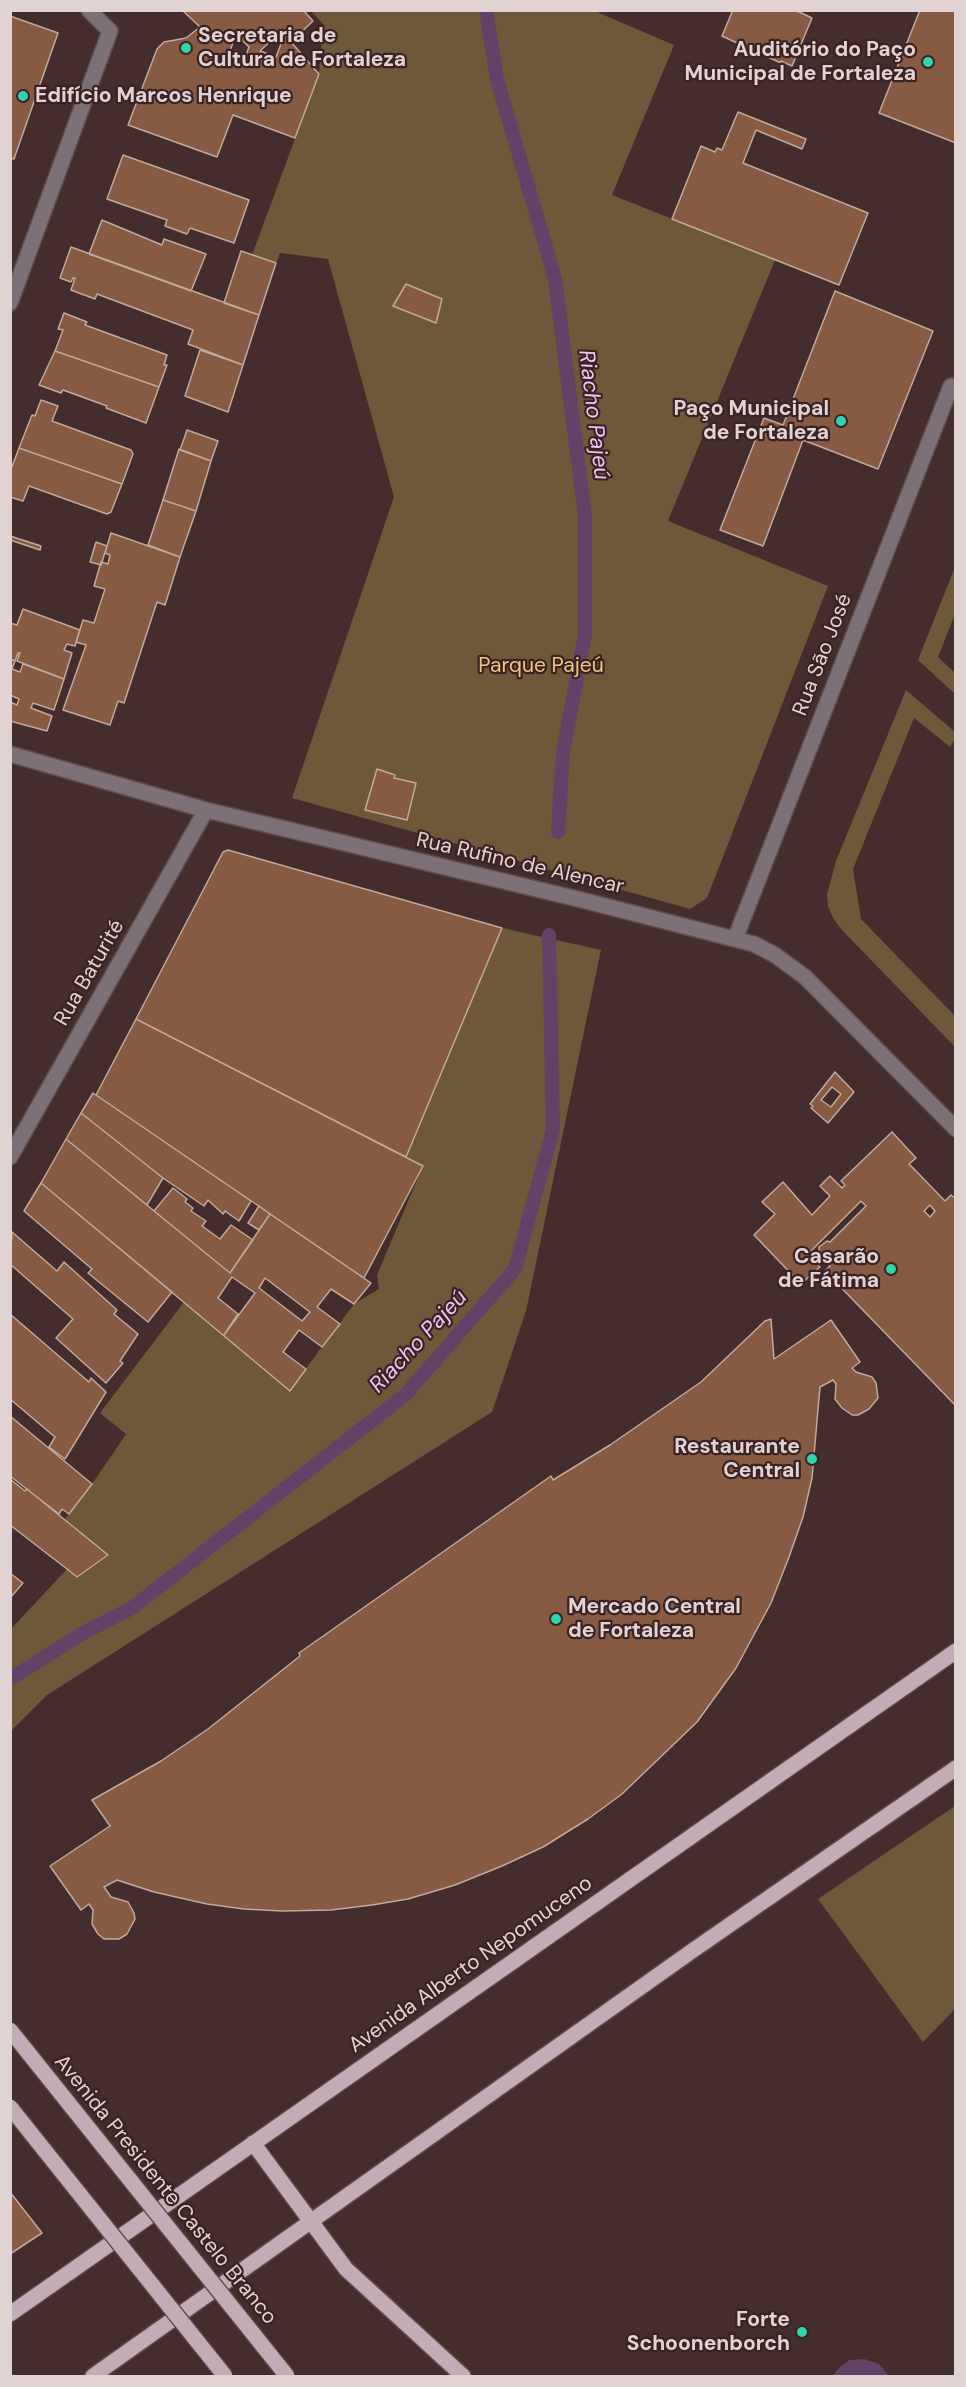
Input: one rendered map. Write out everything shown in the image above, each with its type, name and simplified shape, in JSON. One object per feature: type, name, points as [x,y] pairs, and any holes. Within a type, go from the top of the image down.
[{"type":"main road","name":"Avenida Alberto Nepomuceno","points":[[10,2314],[956,1652]]},
{"type":"main road","points":[[93,2376],[956,1768]]},
{"type":"main road","name":"Avenida Presidente Castelo Branco","points":[[10,2030],[287,2376]]},
{"type":"main road","points":[[10,2107],[225,2376]]},
{"type":"main road","points":[[253,2144],[346,2269],[463,2376]]},
{"type":"street","points":[[10,303],[110,31],[89,10]]},
{"type":"street","name":"Rua São José","points":[[735,939],[951,386]]},
{"type":"street","name":"Rua Rufino de Alencar","points":[[10,754],[206,810],[590,902],[754,944],[775,955],[805,977],[956,1129]]},
{"type":"street","name":"Rua Baturité","points":[[10,1157],[206,810]]},
{"type":"green space","name":"Parque Pajeú","points":[[311,11],[600,11],[599,13],[674,45],[612,195],[775,260],[668,521],[828,586],[707,898],[690,909],[292,798],[394,497],[328,259],[280,253],[276,263],[252,255],[319,74],[323,24]]},
{"type":"green space","points":[[955,567],[955,614],[938,657],[955,673],[955,694],[918,660]]},
{"type":"green space","points":[[906,690],[955,732],[955,739],[950,747],[914,718],[853,869],[861,919],[955,1016],[955,1047],[842,930],[828,906],[827,894],[836,861]]},
{"type":"green space","points":[[502,928],[601,950],[526,1311],[492,1412],[47,1695],[11,1731],[11,1629],[67,1569],[78,1577],[108,1556],[65,1519],[126,1434],[100,1413],[184,1302],[290,1390],[354,1304],[379,1289],[377,1275],[423,1166],[406,1157]]},
{"type":"green space","points":[[955,1806],[955,2009],[923,2042],[818,1899]]},
{"type":"shaded area","points":[[864,2359],[879,2364],[889,2376],[833,2376],[849,2360]]},
{"type":"building","points":[[182,10],[303,10],[313,21],[291,42],[319,74],[295,138],[233,115],[217,157],[128,125],[157,49],[164,42],[186,38],[200,27]],"holes":[[[280,32],[284,36],[276,57],[260,51]],[[236,34],[249,47],[243,63],[228,57]]]},
{"type":"building","points":[[733,10],[795,10],[812,18],[792,66],[722,36]]},
{"type":"building","name":"Auditório do Paço Municipal de Fortaleza","points":[[920,10],[956,10],[956,143],[879,113]]},
{"type":"building","name":"Edifício Marcos Henrique","points":[[10,16],[58,33],[14,159],[10,158]]},
{"type":"building","points":[[738,112],[806,139],[802,149],[756,130],[743,163],[868,213],[839,285],[672,219],[701,146],[715,152],[717,148],[722,150]]},
{"type":"building","points":[[123,155],[249,200],[234,243],[190,228],[187,234],[165,226],[167,220],[107,199]]},
{"type":"building","points":[[102,220],[162,245],[164,239],[206,254],[191,291],[89,254]]},
{"type":"building","points":[[71,247],[259,315],[243,365],[188,344],[193,330],[97,294],[95,299],[71,290],[75,278],[71,282],[60,278]]},
{"type":"building","points":[[241,251],[276,263],[259,315],[224,303]]},
{"type":"building","points":[[406,284],[442,299],[436,323],[393,306]]},
{"type":"building","name":"Paço Municipal de Fortaleza","points":[[835,291],[933,331],[878,469],[803,440],[763,546],[720,530],[764,418],[783,425]]},
{"type":"building","points":[[64,313],[87,322],[85,325],[167,355],[164,365],[167,365],[159,387],[55,351],[63,330],[58,329]]},
{"type":"building","points":[[200,350],[243,365],[228,412],[185,396]]},
{"type":"building","points":[[55,351],[159,387],[146,423],[63,390],[61,393],[39,385]]},
{"type":"building","points":[[41,400],[58,406],[52,421],[131,450],[133,454],[122,484],[19,448],[32,415],[35,416]]},
{"type":"building","points":[[187,430],[218,441],[211,461],[180,450]]},
{"type":"building","points":[[19,448],[122,484],[111,512],[107,514],[29,486],[23,501],[10,497],[10,472]]},
{"type":"building","points":[[179,449],[211,461],[196,511],[163,500]]},
{"type":"building","points":[[163,500],[196,511],[180,557],[148,545]]},
{"type":"building","points":[[111,533],[180,557],[165,605],[157,602],[124,703],[118,701],[110,725],[63,710],[86,645],[76,642],[83,620],[94,623],[105,589],[94,586],[101,562],[108,564],[110,555],[105,553]]},
{"type":"building","points":[[10,536],[41,546],[40,550],[10,540]]},
{"type":"building","points":[[96,542],[107,546],[101,565],[90,562]]},
{"type":"building","points":[[23,609],[80,630],[75,646],[67,644],[64,650],[72,653],[64,679],[17,661],[20,653],[15,661],[10,659],[10,623],[17,625]]},
{"type":"building","points":[[10,659],[15,661],[12,669],[20,672],[23,664],[64,679],[54,710],[33,703],[31,708],[52,716],[47,731],[10,721],[10,702],[17,705],[19,699],[10,695]]},
{"type":"building","points":[[377,769],[395,775],[394,778],[416,783],[407,820],[365,810]]},
{"type":"building","points":[[228,850],[502,928],[406,1157],[136,1019],[223,852]]},
{"type":"building","points":[[136,1019],[423,1166],[364,1278],[96,1095]]},
{"type":"building","points":[[835,1072],[854,1092],[828,1123],[811,1108],[813,1106],[810,1104]],"holes":[[[832,1087],[841,1094],[831,1107],[821,1100]]]},
{"type":"building","points":[[93,1093],[251,1201],[239,1221],[225,1211],[223,1214],[208,1200],[204,1206],[163,1178],[81,1113]]},
{"type":"building","points":[[81,1113],[163,1178],[147,1205],[66,1139]]},
{"type":"building","name":"Casarão de Fátima","points":[[892,1132],[916,1158],[909,1164],[945,1201],[951,1195],[956,1199],[956,1406],[825,1271],[830,1266],[819,1254],[819,1247],[827,1241],[830,1242],[866,1206],[861,1201],[808,1254],[820,1267],[801,1284],[754,1235],[775,1214],[762,1202],[783,1182],[812,1215],[830,1196],[820,1186],[830,1176],[842,1188],[845,1185],[841,1181]],"holes":[[[930,1205],[935,1211],[930,1217],[924,1211]]]},
{"type":"building","points":[[66,1139],[230,1273],[270,1214],[371,1283],[354,1304],[331,1289],[317,1307],[340,1324],[322,1347],[299,1330],[283,1352],[306,1369],[290,1391],[41,1183]],"holes":[[[232,1277],[255,1293],[224,1335],[238,1314],[218,1298]],[[265,1278],[310,1312],[302,1321],[259,1288]]]},
{"type":"building","points":[[41,1183],[172,1292],[148,1322],[88,1273],[92,1269],[24,1211]]},
{"type":"building","points":[[173,1188],[187,1199],[185,1202],[193,1208],[191,1211],[206,1221],[202,1226],[220,1239],[231,1225],[253,1240],[230,1273],[154,1211]]},
{"type":"building","points":[[259,1206],[270,1214],[259,1230],[248,1223]]},
{"type":"building","points":[[12,1232],[57,1271],[64,1262],[117,1310],[114,1314],[138,1334],[120,1361],[123,1363],[106,1383],[56,1338],[73,1319],[10,1264]]},
{"type":"building","points":[[10,1314],[89,1382],[91,1378],[106,1392],[65,1459],[49,1447],[55,1437],[10,1399]]},
{"type":"building","name":"Mercado Central de Fortaleza","points":[[771,1319],[774,1359],[831,1320],[860,1362],[852,1368],[856,1372],[872,1377],[876,1383],[878,1398],[869,1409],[858,1415],[852,1415],[835,1399],[836,1384],[833,1380],[820,1387],[812,1478],[803,1517],[771,1603],[736,1668],[697,1722],[622,1794],[588,1819],[543,1847],[455,1885],[408,1899],[331,1910],[244,1909],[207,1904],[154,1892],[117,1880],[104,1887],[111,1897],[128,1902],[135,1919],[127,1934],[119,1939],[104,1939],[98,1934],[92,1924],[93,1910],[89,1904],[81,1910],[50,1866],[110,1826],[92,1800],[161,1761],[208,1729],[300,1656],[299,1653],[551,1476],[553,1480],[610,1445],[701,1382],[765,1321]]},
{"type":"building","points":[[10,1416],[92,1484],[69,1514],[62,1509],[59,1514],[10,1476]]},
{"type":"building","points":[[10,1479],[25,1491],[27,1489],[108,1555],[77,1577],[10,1525]]},
{"type":"building","points":[[10,1573],[23,1583],[10,1598]]},
{"type":"building","points":[[10,2192],[42,2233],[10,2254]]},
{"type":"waterway","name":"Riacho Pajeú","points":[[486,10],[497,79],[555,279],[585,517],[585,634],[563,752],[558,832]]},
{"type":"waterway","name":"Riacho Pajeú","points":[[15,1676],[83,1633],[132,1608],[405,1395],[515,1269],[553,1130],[549,935]]},
{"type":"place","name":"Secretaria de Cultura de Fortaleza","points":[[186,48]]},
{"type":"place","name":"Auditório do Paço Municipal de Fortaleza","points":[[928,62]]},
{"type":"place","name":"Edifício Marcos Henrique","points":[[23,96]]},
{"type":"place","name":"Paço Municipal de Fortaleza","points":[[841,421]]},
{"type":"place","name":"Casarão de Fátima","points":[[891,1269]]},
{"type":"place","name":"Restaurante Central","points":[[812,1459]]},
{"type":"place","name":"Mercado Central de Fortaleza","points":[[556,1619]]},
{"type":"place","name":"Forte Schoonenborch","points":[[802,2332]]}]
